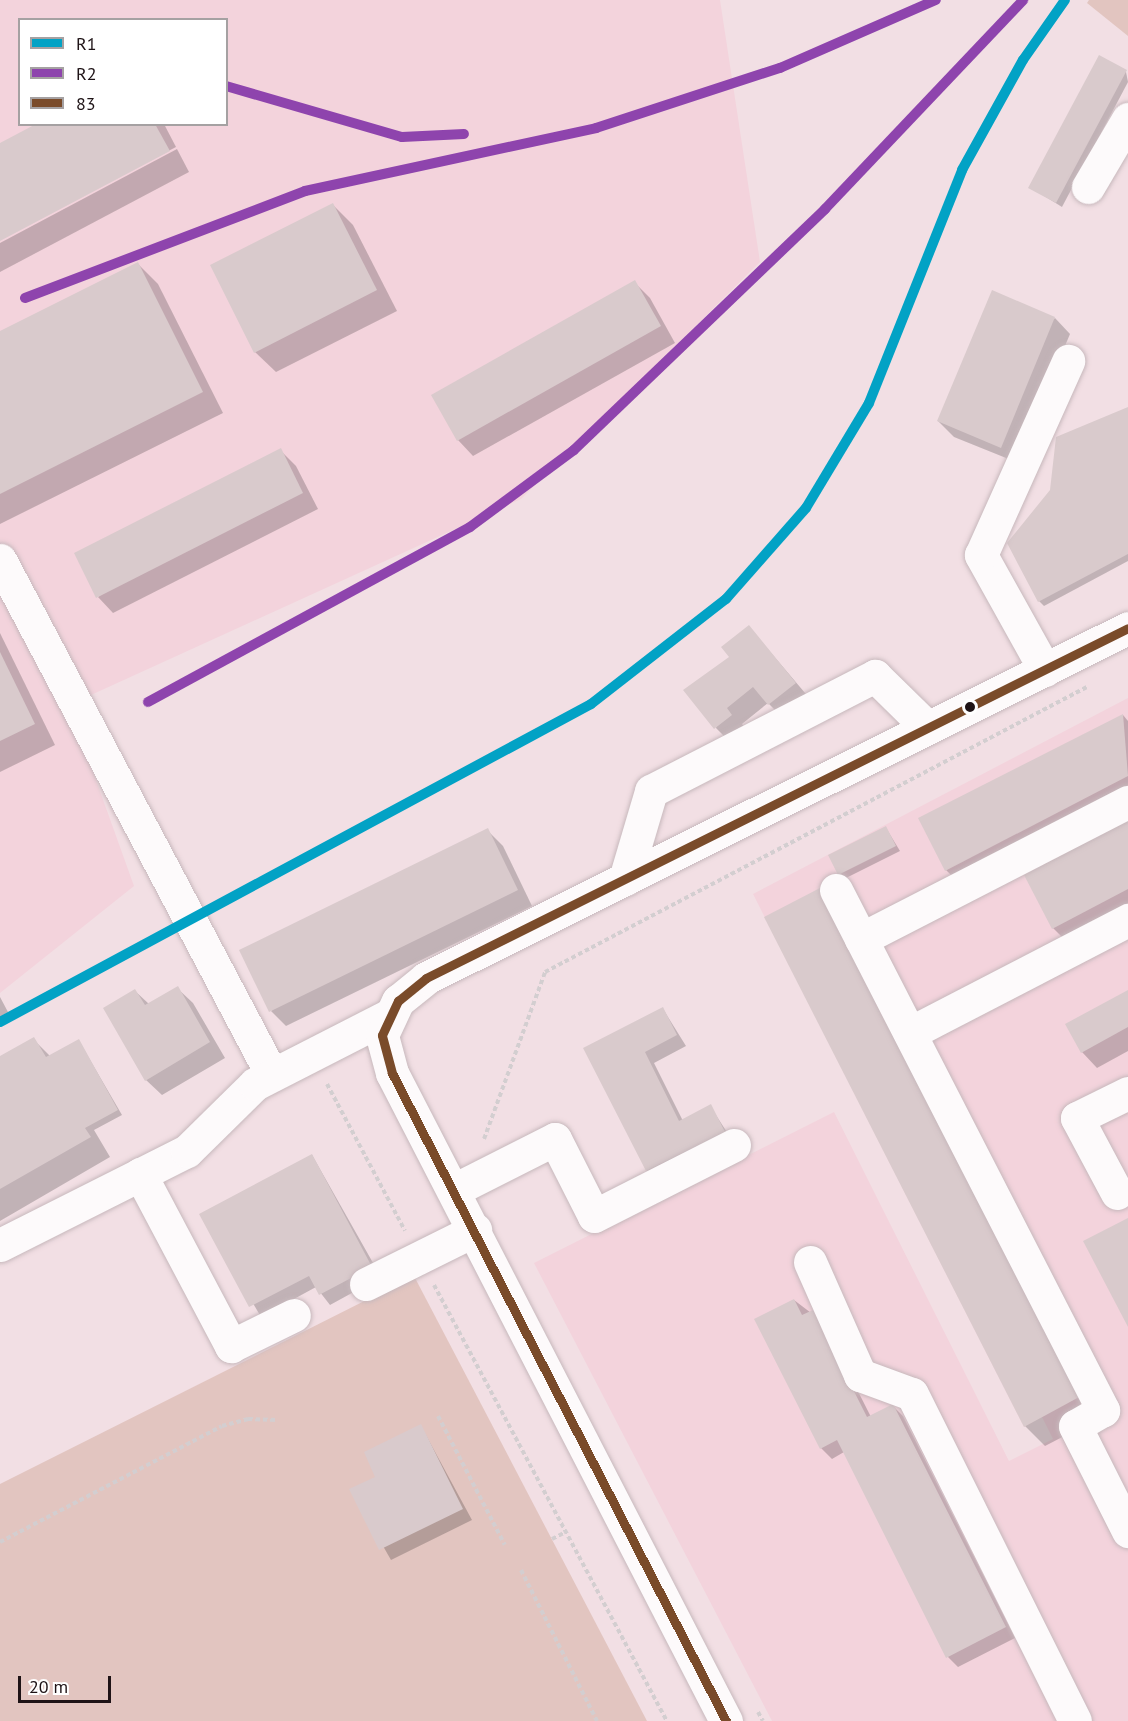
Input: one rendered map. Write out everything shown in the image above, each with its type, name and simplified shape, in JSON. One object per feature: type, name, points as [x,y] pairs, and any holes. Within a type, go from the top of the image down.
[{"type":"street","points":[[1088,188],[1128,119]]},
{"type":"street","points":[[1045,670],[981,555],[1068,361]]},
{"type":"street","points":[[0,560],[272,1075]]},
{"type":"street","points":[[0,1245],[187,1151],[255,1084],[390,1015],[426,978],[1128,628]]},
{"type":"street","points":[[625,879],[651,791],[875,676],[928,729]]},
{"type":"street","points":[[861,939],[1128,802]]},
{"type":"street","points":[[836,890],[1103,1410],[1075,1426],[1128,1531]]},
{"type":"street","points":[[910,1033],[1128,920]]},
{"type":"street","points":[[390,1015],[382,1035],[384,1055],[467,1183],[475,1230],[726,1721]]},
{"type":"street","points":[[1117,1193],[1077,1118],[1128,1093]]},
{"type":"street","points":[[467,1183],[555,1140],[594,1216],[734,1145]]},
{"type":"street","points":[[140,1174],[231,1346],[294,1314]]},
{"type":"street","points":[[366,1284],[475,1230]]},
{"type":"street","points":[[810,1262],[860,1375],[912,1394],[1075,1721]]},
{"type":"path","points":[[467,1183],[545,972],[1097,682]]},
{"type":"path","points":[[326,1083],[667,1721]]},
{"type":"path","points":[[438,1416],[505,1545]]},
{"type":"path","points":[[0,1542],[222,1426],[248,1419],[278,1420]]},
{"type":"path","points":[[552,1539],[566,1532]]},
{"type":"path","points":[[521,1570],[597,1721]]},
{"type":"path","points":[[752,1700],[763,1721]]},
{"type":"shaded area","points":[[0,0],[720,0],[760,262],[521,499],[69,705],[134,886],[0,993]]},
{"type":"shaded area","points":[[1089,0],[1128,0],[1128,36],[1087,3]]},
{"type":"shaded area","points":[[1128,698],[1128,1721],[772,1721],[534,1263],[834,1112],[1009,1461],[1053,1439],[1042,1417],[1024,1427],[753,894]]},
{"type":"shaded area","points":[[414,1276],[647,1721],[0,1721],[0,1484]]},
{"type":"building","points":[[1099,55],[1127,70],[1056,203],[1028,188]]},
{"type":"building","points":[[32,126],[156,126],[170,151],[0,241],[0,143]]},
{"type":"building","points":[[333,203],[377,290],[254,353],[210,265]]},
{"type":"building","points":[[138,262],[203,392],[0,494],[0,331]]},
{"type":"building","points":[[635,280],[661,326],[457,441],[431,395]]},
{"type":"building","points":[[992,290],[1055,317],[1001,448],[937,421]]},
{"type":"building","points":[[1128,407],[1128,554],[1038,602],[1007,543],[1050,490],[1056,437]]},
{"type":"building","points":[[281,448],[303,493],[96,598],[74,553]]},
{"type":"building","points":[[749,625],[796,683],[768,705],[753,687],[727,708],[732,715],[714,729],[683,690],[729,657],[721,647]]},
{"type":"building","points":[[0,652],[35,724],[0,741]]},
{"type":"building","points":[[1123,714],[1128,776],[945,871],[918,818]]},
{"type":"building","points":[[1128,820],[1128,889],[1052,929],[1024,875]]},
{"type":"building","points":[[886,826],[896,846],[838,875],[828,855]]},
{"type":"building","points":[[488,828],[518,890],[269,1012],[239,950]]},
{"type":"building","points":[[820,888],[1081,1396],[1024,1427],[764,917]]},
{"type":"building","points":[[178,986],[210,1042],[145,1081],[103,1008],[135,989],[145,1005]]},
{"type":"building","points":[[1128,990],[1128,1027],[1081,1053],[1065,1024]]},
{"type":"building","points":[[663,1007],[677,1035],[645,1052],[679,1121],[711,1104],[725,1132],[646,1171],[583,1048]]},
{"type":"building","points":[[34,1037],[46,1057],[79,1039],[118,1110],[85,1128],[91,1137],[0,1189],[0,1056]]},
{"type":"building","points":[[312,1154],[372,1267],[319,1295],[309,1276],[249,1307],[199,1214]]},
{"type":"building","points":[[1128,1218],[1128,1327],[1083,1241]]},
{"type":"building","points":[[794,1299],[802,1315],[813,1310],[867,1417],[893,1404],[1006,1627],[946,1658],[837,1440],[820,1449],[754,1319]]},
{"type":"building","points":[[421,1424],[463,1509],[379,1550],[349,1489],[375,1477],[364,1452]]},
{"type":"transit line","name":"R2","points":[[25,298],[305,191],[596,128],[780,68],[936,0]]},
{"type":"transit line","name":"R2","points":[[148,702],[470,527],[574,450],[825,209],[1023,0]]},
{"type":"transit line","name":"R1","points":[[0,1022],[591,704],[726,599],[806,508],[869,403],[962,170],[1023,60],[1065,0]]},
{"type":"transit line","name":"R2","points":[[228,87],[402,137],[464,134]]},
{"type":"transit line","name":"83","points":[[726,1721],[392,1073],[382,1035],[398,1001],[426,978],[1128,628]]}]
